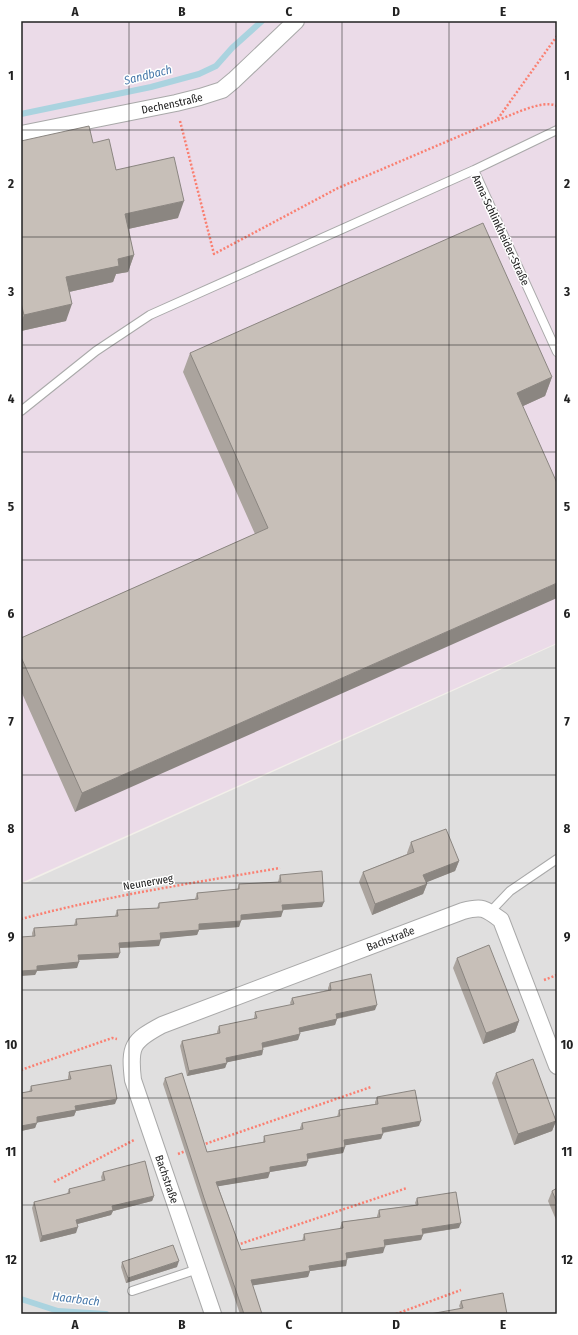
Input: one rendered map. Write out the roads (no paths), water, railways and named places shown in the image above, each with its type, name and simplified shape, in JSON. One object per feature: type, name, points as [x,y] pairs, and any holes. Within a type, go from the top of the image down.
[{"type":"street","name":"Dechenstraße","points":[[21,134],[176,103],[222,90],[296,21]]},
{"type":"street","name":"Bachstraße","points":[[213,1314],[133,1080],[130,1059],[135,1043],[162,1025],[463,911],[478,907],[490,912]]},
{"type":"street","points":[[490,912],[501,920],[557,1066]]},
{"type":"lane","name":"Anna-Schlinkheider-Straße","points":[[557,130],[474,170],[557,352]]},
{"type":"lane","points":[[21,411],[96,351],[150,315],[474,170]]},
{"type":"lane","points":[[490,912],[510,891],[557,859]]},
{"type":"lane","points":[[132,1291],[198,1269]]},
{"type":"waterway","name":"Sandbach","points":[[21,114],[151,87],[199,74],[216,66],[232,48],[262,21]]},
{"type":"waterway","name":"Haarbach","points":[[21,1299],[58,1311],[106,1314]]}]
